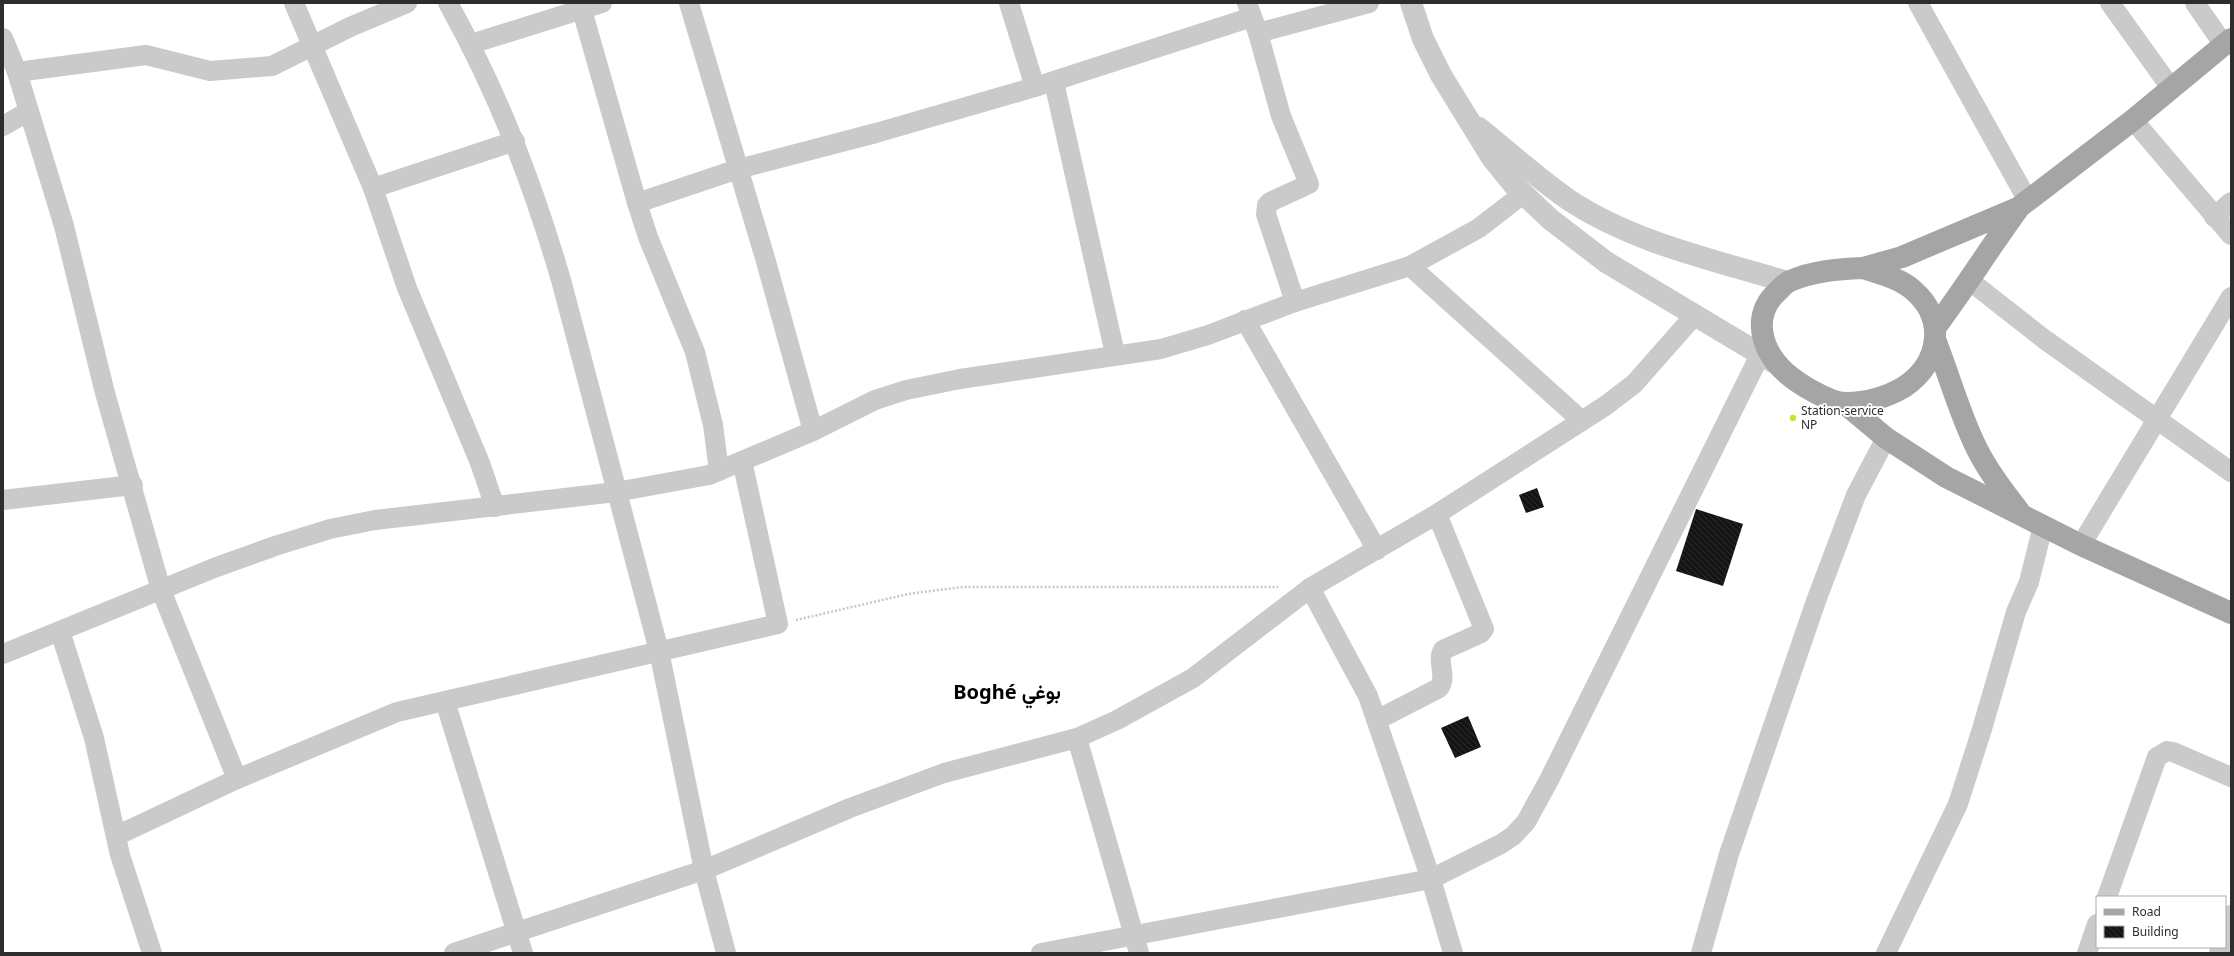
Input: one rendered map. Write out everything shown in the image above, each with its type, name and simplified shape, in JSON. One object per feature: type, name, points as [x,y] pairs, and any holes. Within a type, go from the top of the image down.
[{"type":"main road","points":[[2227,42],[2133,120],[2023,205],[1902,257],[1863,268],[1839,269],[1808,274],[1788,282],[1773,295],[1764,309],[1761,325],[1768,359],[1793,380],[1813,392],[1844,403],[1886,438],[1946,477],[2043,526],[2230,612]]},
{"type":"main road","points":[[1844,403],[1865,401],[1888,395],[1905,386],[1919,372],[1929,358],[1936,335],[1984,256],[2023,205]]},
{"type":"main road","points":[[1863,268],[1892,278],[1912,289],[1924,302],[1932,316],[1936,335],[1962,416],[1977,450],[1999,485],[2022,515]]},
{"type":"street","points":[[294,3],[373,188],[407,288],[480,463],[495,507]]},
{"type":"street","points":[[16,72],[146,55],[210,71],[272,66],[312,45],[407,3]]},
{"type":"street","points":[[448,3],[471,44],[515,141],[543,220],[565,294],[659,652],[704,870],[726,953]]},
{"type":"street","points":[[471,44],[581,6],[602,3]]},
{"type":"street","points":[[689,3],[765,258],[813,431]]},
{"type":"street","points":[[1009,3],[1035,87]]},
{"type":"street","points":[[637,203],[738,170],[876,133],[1054,82],[1252,18],[1369,3]]},
{"type":"street","points":[[1041,953],[1132,934],[1432,879],[1500,844],[1526,822],[1768,359],[1606,262],[1550,219],[1523,194],[1492,158],[1441,75],[1426,45],[1411,3]]},
{"type":"street","points":[[1918,3],[2023,205]]},
{"type":"street","points":[[2110,3],[2171,88]]},
{"type":"street","points":[[2195,3],[2227,42]]},
{"type":"street","points":[[581,6],[637,203],[651,244],[695,352],[713,424],[719,472]]},
{"type":"street","points":[[1252,18],[1281,116],[1309,184],[1270,202],[1266,208],[1266,214],[1296,302]]},
{"type":"street","points":[[3,38],[29,111],[64,226],[106,393],[133,485],[161,590],[237,779]]},
{"type":"street","points":[[1054,82],[1115,354]]},
{"type":"street","points":[[3,126],[29,111]]},
{"type":"street","points":[[1466,117],[1570,200],[1619,227],[1676,250],[1788,282]]},
{"type":"street","points":[[2133,120],[2214,218],[2231,235]]},
{"type":"street","points":[[373,188],[515,141]]},
{"type":"street","points":[[3,654],[214,568],[275,546],[330,529],[375,520],[616,492],[719,472],[813,431],[875,400],[906,390],[960,379],[1115,354],[1161,349],[1208,335],[1296,302],[1410,266],[1479,228],[1523,194]]},
{"type":"street","points":[[2214,218],[2231,202]]},
{"type":"street","points":[[1410,266],[1582,421]]},
{"type":"street","points":[[1970,281],[2044,339],[2157,421],[2231,472]]},
{"type":"street","points":[[2081,544],[2231,297]]},
{"type":"street","points":[[454,953],[704,870],[850,808],[944,773],[1078,738],[1117,720],[1193,678],[1310,588],[1437,514],[1582,421],[1634,384],[1694,316]]},
{"type":"street","points":[[1245,320],[1377,550]]},
{"type":"street","points":[[1700,953],[1729,854],[1816,601],[1856,495],[1886,438]]},
{"type":"street","points":[[116,836],[237,779],[397,712],[778,624],[742,461]]},
{"type":"street","points":[[3,500],[133,485]]},
{"type":"street","points":[[1377,720],[1439,688],[1443,680],[1440,655],[1442,650],[1481,633],[1484,629],[1437,514]]},
{"type":"street","points":[[1886,953],[1958,804],[1982,729],[2016,612],[2029,582],[2043,526]]},
{"type":"street","points":[[1310,588],[1368,696],[1432,879],[1453,953]]},
{"type":"street","points":[[60,631],[94,738],[116,836],[152,953]]},
{"type":"street","points":[[445,701],[523,953]]},
{"type":"street","points":[[1078,738],[1132,934],[1139,953]]},
{"type":"street","points":[[2107,896],[2157,757],[2167,751],[2173,752],[2231,777]]},
{"type":"street","points":[[2226,931],[2231,915]]},
{"type":"street","points":[[2087,953],[2096,927]]},
{"type":"path","points":[[778,624],[908,594],[963,587],[1279,587]]},
{"type":"building","points":[[1537,488],[1544,507],[1526,513],[1519,495]]},
{"type":"building","points":[[1696,509],[1743,524],[1723,586],[1676,571]]},
{"type":"building","points":[[1468,716],[1481,747],[1455,758],[1441,728]]},
{"type":"place","name":"Station-service NP","points":[[1793,418]]},
{"type":"district","name":"Boghé بوغي","points":[[1007,692]]}]
